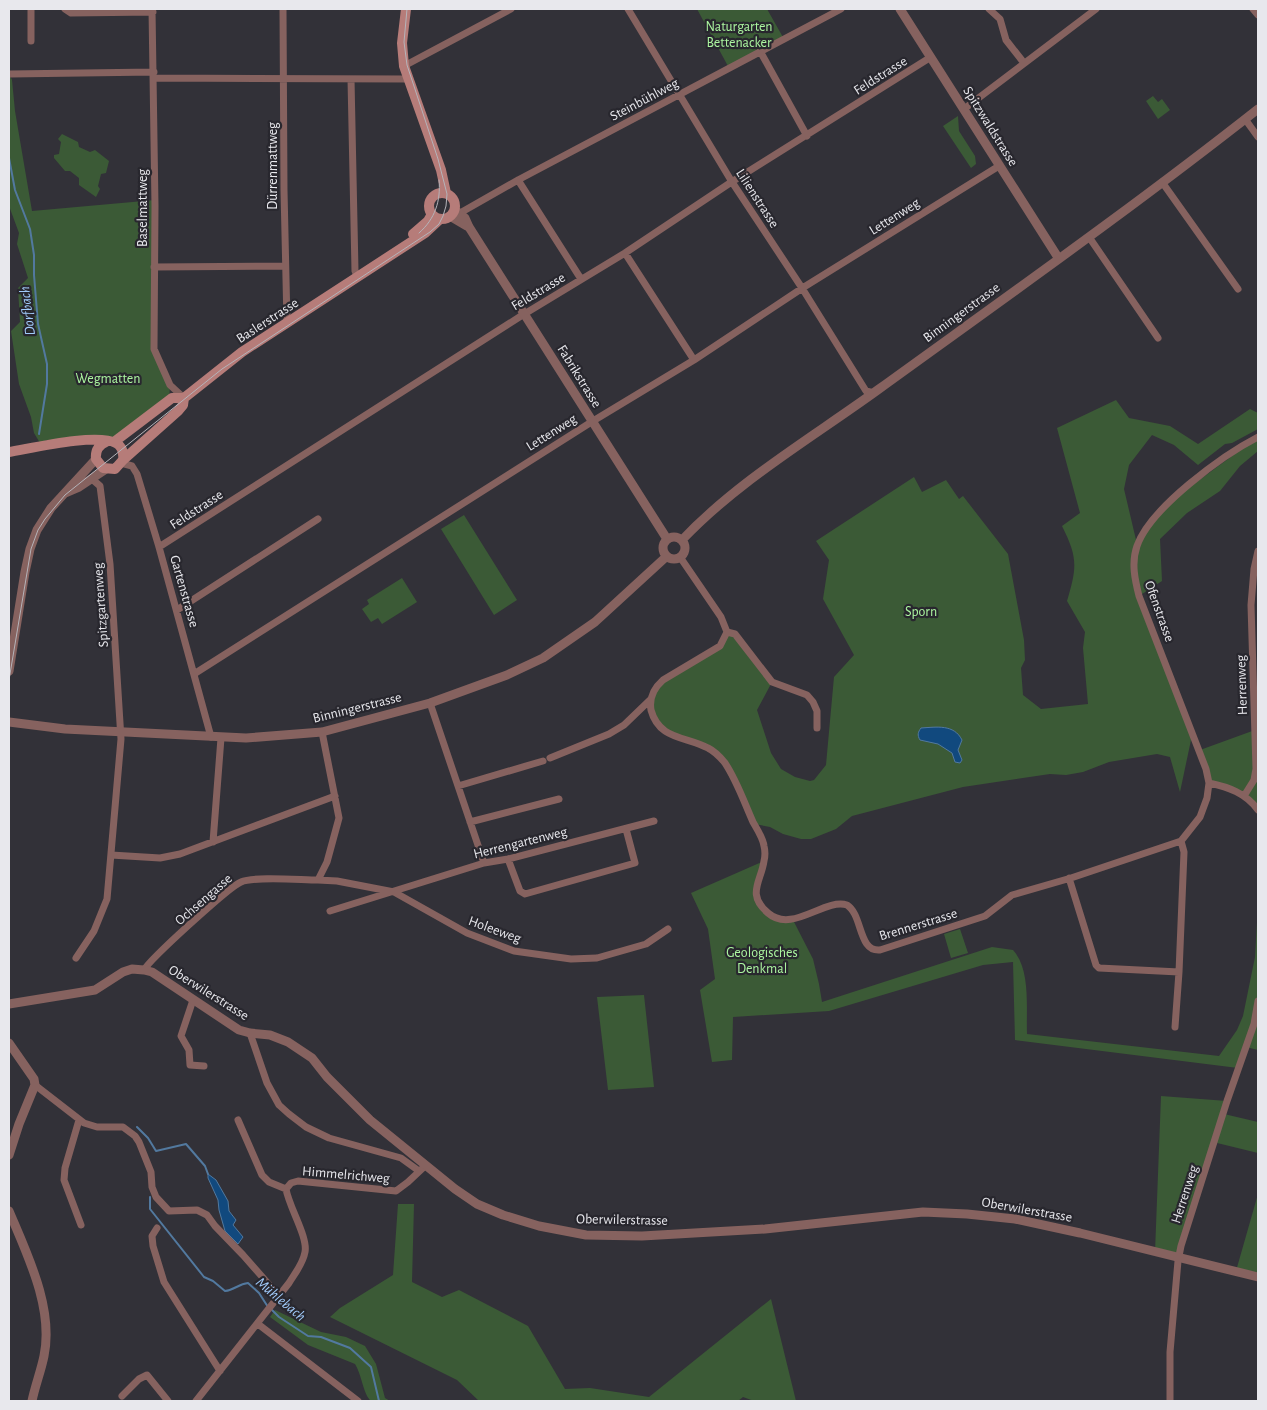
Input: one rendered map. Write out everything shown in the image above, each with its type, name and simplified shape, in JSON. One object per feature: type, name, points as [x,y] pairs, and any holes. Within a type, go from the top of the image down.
[{"type":"main road","points":[[406,9],[402,43],[404,66],[436,156],[442,194]]},
{"type":"main road","points":[[442,194],[454,201],[447,215],[429,204],[432,198],[442,194]]},
{"type":"main road","name":"Baslerstrasse","points":[[110,442],[172,398],[184,398],[242,352],[425,233],[447,215]]},
{"type":"main road","name":"Baslerstrasse","points":[[122,462],[178,412],[183,405],[184,398]]},
{"type":"main road","points":[[9,452],[87,439],[110,442],[121,448],[123,454],[122,462],[114,469],[106,469],[100,466],[96,457],[85,446],[76,442]]},
{"type":"main road","points":[[96,457],[99,447],[110,442]]},
{"type":"street","points":[[31,9],[31,41]]},
{"type":"street","points":[[65,9],[71,12],[152,10]]},
{"type":"street","name":"Dürrenmattweg","points":[[283,9],[287,323]]},
{"type":"street","points":[[404,66],[511,9]]},
{"type":"street","name":"Lilienstrasse","points":[[628,9],[732,182],[866,390],[874,393]]},
{"type":"street","name":"Steinbühlweg","points":[[447,215],[518,180],[841,9]]},
{"type":"street","name":"Spitzwaldstrasse","points":[[900,9],[1059,258]]},
{"type":"street","points":[[989,9],[1000,19],[1006,40],[1024,63]]},
{"type":"street","points":[[964,109],[1096,9]]},
{"type":"street","points":[[1253,9],[1258,15]]},
{"type":"street","name":"Baselmattweg","points":[[152,10],[154,75],[154,348],[170,385],[184,398]]},
{"type":"street","points":[[760,51],[807,136]]},
{"type":"street","name":"Feldstrasse","points":[[159,547],[524,314],[625,253],[732,182],[931,57]]},
{"type":"street","points":[[10,74],[154,75],[284,79],[408,79]]},
{"type":"street","points":[[351,79],[355,271],[357,276],[369,269]]},
{"type":"street","name":"Binningerstrasse","points":[[682,540],[748,481],[874,393],[1089,236],[1258,109]]},
{"type":"street","points":[[1244,119],[1258,137]]},
{"type":"street","name":"Lettenweg","points":[[194,674],[593,421],[694,360],[802,288],[999,166]]},
{"type":"street","points":[[518,180],[581,279]]},
{"type":"street","points":[[1162,182],[1238,289]]},
{"type":"street","name":"Fabrikstrasse","points":[[447,215],[469,227],[667,539]]},
{"type":"street","points":[[1089,236],[1158,338]]},
{"type":"street","points":[[625,253],[694,360]]},
{"type":"street","points":[[154,267],[285,266]]},
{"type":"street","name":"Ofenstrasse","points":[[1181,841],[1200,817],[1207,798],[1209,783],[1200,750],[1139,596],[1134,577],[1135,554],[1137,544],[1154,518],[1168,503],[1237,447],[1258,436]]},
{"type":"street","points":[[9,671],[30,549],[44,517],[96,457]]},
{"type":"street","name":"Gartenstrasse","points":[[122,462],[135,469],[194,674],[216,737],[212,842]]},
{"type":"street","points":[[65,493],[70,492],[106,469]]},
{"type":"street","name":"Spitzgartenweg","points":[[76,958],[94,931],[103,911],[109,885],[122,732],[110,564],[100,486],[92,479]]},
{"type":"street","points":[[177,610],[318,519]]},
{"type":"street","points":[[673,537],[682,540],[685,549],[680,557],[673,559],[667,556],[663,549],[667,539],[673,537]]},
{"type":"street","name":"Herrenweg","points":[[1244,796],[1254,780],[1256,769],[1251,622],[1254,569],[1258,551]]},
{"type":"street","name":"Binningerstrasse","points":[[9,722],[65,729],[246,738],[322,732],[430,703],[508,675],[543,658],[595,622],[667,556]]},
{"type":"street","points":[[458,786],[547,759],[624,726],[651,699],[656,687],[663,680],[720,646],[727,632],[721,617],[680,557]]},
{"type":"street","points":[[727,632],[735,634],[772,682],[807,695],[817,711],[817,728]]},
{"type":"street","name":"Brennerstrasse","points":[[651,699],[653,716],[656,723],[664,731],[680,739],[708,748],[724,763],[733,776],[764,845],[764,861],[756,884],[756,895],[768,914],[780,919],[793,920],[838,904],[847,905],[856,914],[866,943],[872,948],[880,950],[985,916],[1012,895],[1069,878]]},
{"type":"street","points":[[430,703],[484,864]]},
{"type":"street","points":[[318,880],[327,862],[339,818],[322,732]]},
{"type":"street","points":[[1209,783],[1226,787],[1244,796],[1258,810]]},
{"type":"street","points":[[111,855],[170,857],[197,849],[335,796]]},
{"type":"street","points":[[470,822],[559,799]]},
{"type":"street","name":"Herrengartenweg","points":[[330,911],[484,864],[654,821]]},
{"type":"street","points":[[508,859],[520,891],[525,894],[635,863],[626,829]]},
{"type":"street","points":[[1175,1027],[1178,972],[1184,852],[1181,841],[1069,878],[1096,965],[1099,968],[1178,972]]},
{"type":"street","name":"Ochsengasse","points":[[144,970],[226,892],[241,881],[254,879],[318,880]]},
{"type":"street","name":"Holeeweg","points":[[318,880],[337,881],[394,892],[467,933],[514,951],[571,959],[597,958],[646,944],[668,929]]},
{"type":"street","points":[[9,1004],[86,993],[95,990],[123,972],[132,969],[144,970]]},
{"type":"street","name":"Oberwilerstrasse","points":[[144,970],[152,972],[239,1030],[250,1033],[270,1034],[312,1058],[327,1077],[422,1168],[477,1204],[503,1215],[539,1226],[586,1235],[651,1235],[765,1229],[923,1212],[958,1213],[1024,1221],[1258,1277]]},
{"type":"street","points":[[193,1000],[181,1036],[189,1050],[190,1065],[204,1066]]},
{"type":"street","name":"Herrenweg","points":[[1170,1401],[1170,1352],[1179,1258],[1191,1209],[1254,1024],[1258,1001]]},
{"type":"street","points":[[250,1033],[267,1083],[279,1105],[289,1114],[306,1127],[329,1138],[401,1158],[422,1168]]},
{"type":"street","points":[[9,1043],[34,1079],[35,1085],[9,1155]]},
{"type":"street","points":[[35,1085],[84,1123],[97,1127],[123,1127],[136,1136],[151,1172],[152,1187],[156,1197],[169,1211],[197,1210],[207,1215],[278,1296]]},
{"type":"street","points":[[79,1120],[65,1168],[64,1180],[81,1226]]},
{"type":"street","points":[[238,1120],[262,1175],[269,1182],[286,1189]]},
{"type":"street","name":"Himmelrichweg","points":[[196,1401],[259,1322],[302,1263],[306,1250],[304,1239],[288,1199],[286,1189],[291,1183],[298,1181],[396,1192],[422,1168]]},
{"type":"street","points":[[9,1211],[34,1273],[45,1318],[44,1355],[35,1383],[32,1401]]},
{"type":"street","points":[[157,1228],[152,1236],[153,1246],[164,1282],[220,1371]]},
{"type":"street","points":[[259,1322],[358,1401]]},
{"type":"street","points":[[122,1396],[139,1379],[147,1375],[168,1401]]},
{"type":"green space","name":"Naturgarten Bettenacker","points":[[697,9],[767,9],[784,39],[729,68]]},
{"type":"green space","name":"Wegmatten","points":[[9,73],[12,80],[15,111],[32,211],[155,200],[154,349],[170,385],[169,400],[114,442],[53,445],[47,440],[40,443],[34,433],[31,417],[19,384],[11,331],[20,322],[18,288],[28,278],[17,244],[19,233],[9,206]]},
{"type":"green space","points":[[1153,96],[1158,102],[1162,99],[1170,110],[1158,119],[1146,101]]},
{"type":"green space","points":[[958,116],[959,131],[975,156],[976,164],[971,168],[943,126]]},
{"type":"green space","points":[[62,134],[78,142],[79,147],[90,152],[95,150],[109,161],[106,173],[101,174],[98,186],[100,189],[96,197],[79,185],[79,178],[70,171],[65,171],[54,158],[54,155],[59,154],[61,142],[58,139]]},
{"type":"green space","name":"Sporn","points":[[1116,400],[1129,418],[1170,426],[1198,444],[1250,409],[1258,413],[1258,429],[1232,443],[1225,444],[1198,465],[1174,445],[1152,435],[1129,465],[1124,489],[1137,544],[1168,503],[1258,437],[1258,451],[1240,466],[1220,491],[1187,513],[1160,539],[1162,581],[1139,596],[1195,738],[1191,740],[1180,792],[1170,757],[1157,754],[1109,762],[1083,772],[1066,775],[1050,774],[963,787],[852,816],[836,829],[811,839],[801,839],[783,834],[770,827],[755,824],[718,756],[680,739],[656,723],[651,699],[656,687],[720,646],[727,632],[735,634],[772,682],[757,710],[771,753],[781,769],[795,777],[810,781],[814,780],[826,765],[834,677],[854,655],[823,599],[829,560],[816,541],[914,477],[922,492],[946,480],[959,499],[963,496],[1008,554],[1024,640],[1025,660],[1021,668],[1023,695],[1041,709],[1088,704],[1083,648],[1085,632],[1067,601],[1073,579],[1074,563],[1071,546],[1062,526],[1080,513],[1057,428]]},
{"type":"green space","points":[[464,515],[517,600],[494,615],[441,529]]},
{"type":"green space","points":[[402,578],[417,602],[382,624],[378,618],[371,622],[362,609],[369,604],[367,600]]},
{"type":"green space","points":[[1255,730],[1258,768],[1258,810],[1244,796],[1209,783],[1200,750]]},
{"type":"green space","name":"Geologisches Denkmal","points":[[764,861],[755,895],[769,914],[793,920],[813,959],[822,1002],[992,947],[1013,950],[1019,958],[1025,979],[1027,1034],[1219,1056],[1237,1030],[1243,1016],[1255,957],[1258,905],[1258,1050],[1246,1047],[1238,1068],[1015,1040],[1013,962],[983,965],[829,1011],[733,1017],[732,1060],[712,1062],[700,990],[715,979],[708,929],[691,893]]},
{"type":"green space","points":[[960,929],[968,953],[951,958],[944,934]]},
{"type":"green space","points":[[644,995],[654,1087],[608,1090],[597,997]]},
{"type":"green space","points":[[1161,1096],[1227,1101],[1224,1114],[1258,1122],[1258,1153],[1213,1142],[1179,1253],[1155,1252]]},
{"type":"green space","points":[[1258,1194],[1258,1277],[1236,1271]]},
{"type":"green space","points":[[398,1204],[414,1204],[412,1282],[442,1297],[459,1290],[528,1326],[565,1389],[590,1388],[649,1397],[771,1299],[796,1401],[754,1401],[743,1397],[738,1401],[479,1401],[457,1380],[330,1317],[340,1308],[393,1275]]},
{"type":"green space","points":[[275,1310],[321,1332],[346,1337],[365,1346],[376,1364],[385,1398],[390,1401],[371,1401],[366,1394],[355,1364],[308,1345],[270,1317]]},
{"type":"water","points":[[921,728],[945,728],[959,735],[962,740],[958,750],[962,760],[960,763],[955,762],[952,753],[938,744],[920,740],[918,734]]},
{"type":"water","points":[[208,1174],[216,1180],[228,1201],[229,1211],[236,1220],[233,1225],[243,1237],[238,1244],[225,1231],[218,1200]]},
{"type":"waterway","name":"Dorfbach","points":[[9,158],[15,190],[30,229],[34,255],[38,324],[47,364],[47,384],[39,434]]},
{"type":"waterway","points":[[137,1127],[148,1138],[156,1151],[186,1144],[205,1166],[208,1174]]},
{"type":"waterway","name":"Mühlebach","points":[[150,1197],[150,1209],[204,1277],[213,1281],[225,1291],[248,1283],[259,1293],[268,1307]]},
{"type":"waterway","name":"Mühlebach","points":[[272,1310],[279,1317],[308,1336],[321,1337],[350,1348],[371,1367],[379,1401]]},
{"type":"tram line","points":[[9,680],[31,549],[38,530],[65,495],[222,369],[430,232],[439,224],[446,206],[447,194],[438,159],[407,65],[404,42],[407,9]]},
{"type":"tram line","points":[[419,233],[425,228],[436,209],[439,195],[439,180]]},
{"type":"tram line","points":[[9,766],[9,780]]}]
